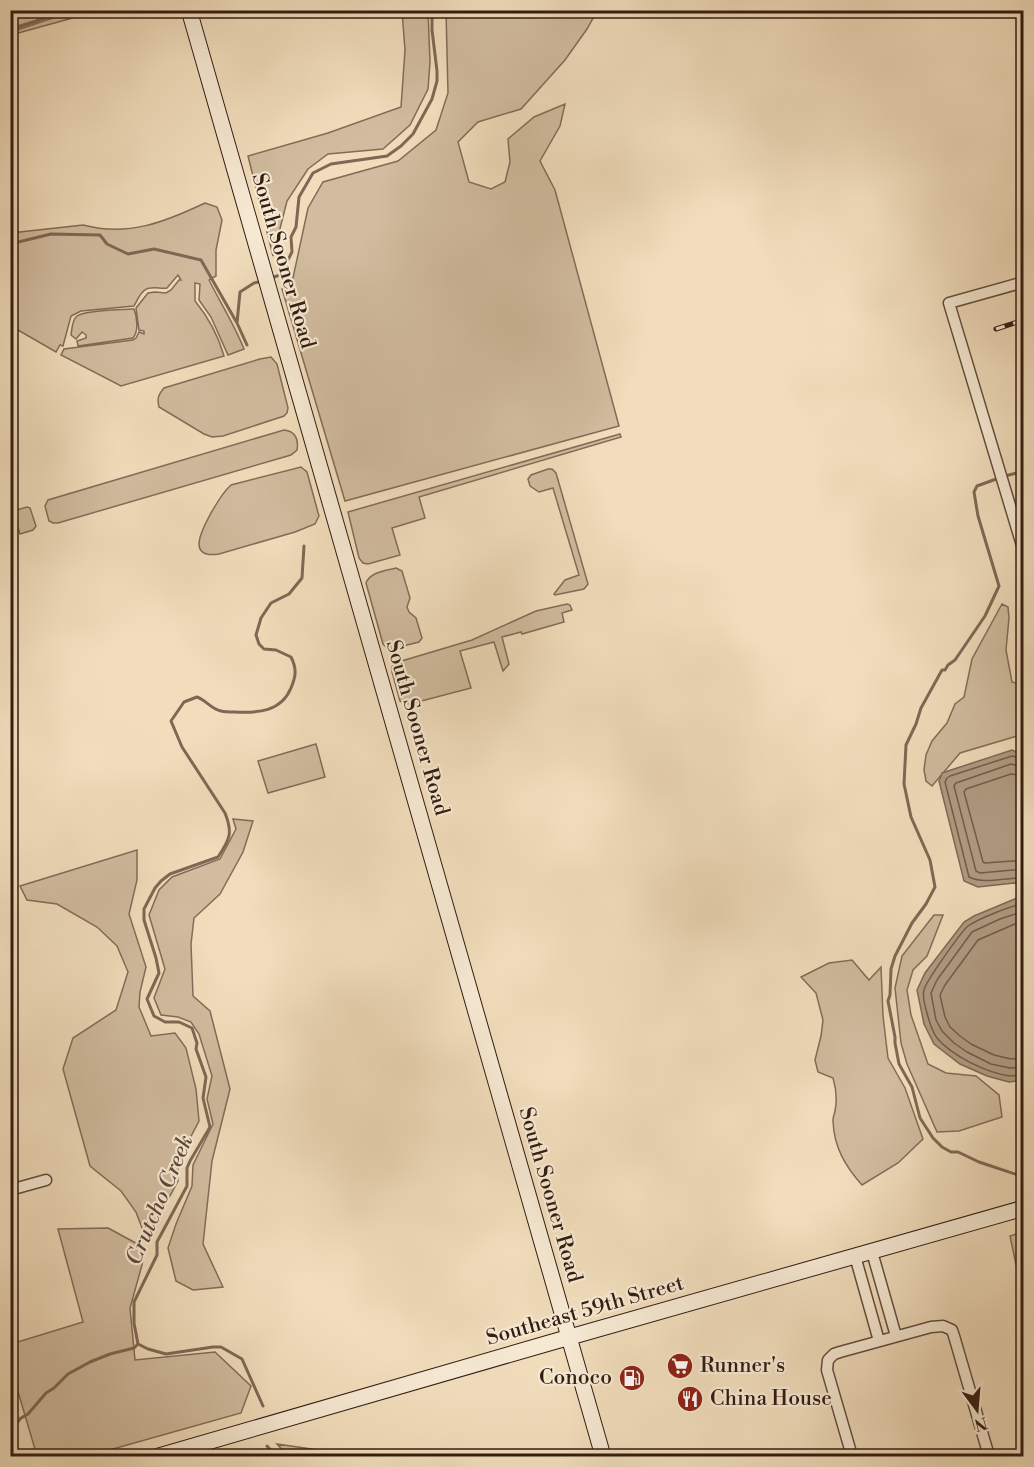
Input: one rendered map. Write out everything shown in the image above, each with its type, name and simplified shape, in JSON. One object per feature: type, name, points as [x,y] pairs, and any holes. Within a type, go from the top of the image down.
[{"type":"main road","name":"South Sooner Road","points":[[189,10],[603,1456]]},
{"type":"main road","name":"Southeast 59th Street","points":[[159,1456],[1023,1208]]},
{"type":"street","points":[[1023,282],[949,303],[1023,552]]},
{"type":"street","points":[[10,1190],[46,1180]]},
{"type":"street","points":[[872,1252],[896,1336]]},
{"type":"street","points":[[855,1256],[879,1341]]},
{"type":"street","points":[[852,1456],[827,1370],[828,1360],[834,1354],[937,1326],[952,1330],[989,1456]]},
{"type":"shaded area","points":[[11,10],[66,10],[66,11],[11,28]]},
{"type":"shaded area","points":[[74,11],[98,11],[11,35],[11,32]]},
{"type":"shaded area","points":[[402,11],[428,11],[430,62],[428,89],[410,125],[383,149],[328,154],[308,169],[287,201],[273,256],[248,156],[328,133],[401,107],[405,50]]},
{"type":"shaded area","points":[[446,11],[597,11],[565,60],[521,109],[478,122],[458,142],[469,182],[491,189],[505,182],[510,162],[508,139],[534,117],[565,104],[560,126],[540,161],[555,190],[619,426],[345,501],[282,289],[293,278],[308,208],[323,182],[398,161],[436,130],[448,93]]},
{"type":"shaded area","points":[[205,203],[217,207],[222,220],[216,250],[216,276],[209,280],[244,349],[228,355],[211,317],[199,300],[200,284],[195,283],[195,301],[212,327],[224,356],[121,386],[61,355],[64,349],[133,340],[139,332],[144,334],[144,331],[139,330],[136,308],[148,293],[166,293],[171,290],[181,280],[178,275],[167,288],[145,290],[134,306],[81,311],[71,316],[63,346],[60,345],[56,352],[11,326],[11,233],[83,225],[115,229],[146,226]]},
{"type":"shaded area","points":[[134,309],[137,324],[133,338],[78,346],[77,341],[86,338],[86,335],[82,332],[76,339],[71,335],[74,320],[81,314]]},
{"type":"shaded area","points":[[271,357],[277,364],[288,408],[284,416],[223,436],[212,437],[159,407],[158,397],[164,388]]},
{"type":"shaded area","points":[[284,430],[291,432],[297,439],[297,450],[291,455],[58,523],[49,521],[45,506],[48,500]]},
{"type":"shaded area","points":[[620,434],[621,437],[419,497],[425,518],[392,528],[400,555],[368,564],[363,563],[359,558],[348,512]]},
{"type":"shaded area","points":[[301,467],[307,472],[319,516],[315,524],[219,554],[202,552],[199,541],[204,526],[220,498],[231,485]]},
{"type":"shaded area","points":[[548,469],[556,473],[588,584],[584,589],[555,595],[565,580],[579,575],[553,488],[539,492],[530,486],[528,479],[531,475]]},
{"type":"shaded area","points":[[30,508],[36,526],[33,530],[20,534],[13,511]]},
{"type":"shaded area","points":[[396,568],[402,571],[410,598],[407,607],[416,618],[422,638],[419,642],[391,649],[383,644],[366,583],[374,574]]},
{"type":"shaded area","points":[[567,604],[572,610],[562,613],[564,622],[502,637],[509,664],[503,671],[494,642],[460,651],[471,688],[410,704],[400,701],[392,672],[395,663],[472,640],[536,611]]},
{"type":"shaded area","points":[[1002,604],[1008,607],[1006,650],[1012,682],[1023,685],[1023,727],[1017,736],[960,753],[932,786],[926,781],[924,770],[926,755],[932,741],[947,723],[955,704],[964,697],[972,659]]},
{"type":"shaded area","points":[[316,744],[325,777],[268,793],[258,761]]},
{"type":"shaded area","points":[[233,819],[253,821],[243,852],[220,894],[194,918],[191,944],[193,996],[210,1011],[230,1089],[212,1161],[203,1244],[223,1287],[193,1290],[176,1281],[168,1248],[192,1186],[193,1165],[213,1124],[207,1099],[212,1076],[199,1034],[191,1022],[178,1017],[161,1015],[154,998],[165,969],[149,915],[159,890],[172,877],[220,859],[236,829]]},
{"type":"shaded area","points":[[137,850],[137,880],[129,914],[146,967],[139,1007],[151,1036],[175,1033],[186,1048],[196,1089],[199,1121],[178,1161],[178,1181],[158,1218],[144,1233],[136,1212],[121,1191],[90,1166],[63,1069],[73,1038],[116,1010],[128,972],[117,946],[97,927],[57,904],[27,900],[20,886]]},
{"type":"shaded area","points":[[934,915],[943,915],[927,956],[913,970],[907,990],[911,1015],[928,1064],[946,1073],[976,1076],[999,1095],[1002,1117],[959,1131],[937,1132],[907,1064],[901,1043],[895,988],[902,956]]},
{"type":"shaded area","points":[[852,960],[869,980],[881,967],[888,1058],[905,1088],[923,1139],[898,1163],[862,1185],[850,1171],[838,1148],[833,1121],[836,1094],[833,1078],[818,1072],[815,1060],[823,1020],[816,993],[801,977],[829,963]]},
{"type":"shaded area","points":[[108,1228],[145,1248],[130,1308],[135,1360],[215,1352],[251,1386],[241,1413],[88,1456],[37,1456],[11,1368],[11,1344],[83,1322],[58,1229]]},
{"type":"shaded area","points":[[1024,1232],[1023,1298],[1010,1236]]},
{"type":"shaded area","points":[[277,1444],[360,1456],[288,1456]]},
{"type":"water","points":[[1012,750],[1023,755],[1023,884],[978,887],[964,881],[939,781],[942,773]]},
{"type":"water","points":[[1017,898],[1023,898],[1024,1080],[1009,1082],[987,1076],[960,1064],[934,1044],[924,1024],[917,990],[925,973],[964,922]]},
{"type":"waterway","points":[[10,30],[70,10]]},
{"type":"waterway","name":"Crutcho Creek","points":[[271,278],[280,275],[292,252],[291,237],[296,227],[299,197],[313,173],[331,164],[387,156],[413,134],[432,99],[437,81],[432,10]]},
{"type":"waterway","points":[[10,244],[51,234],[100,235],[107,244],[128,254],[154,249],[201,260],[247,345]]},
{"type":"waterway","name":"Crutcho Creek","points":[[237,323],[240,292],[262,281]]},
{"type":"waterway","points":[[1005,476],[1024,471]]},
{"type":"waterway","points":[[999,478],[977,486],[974,492],[978,516],[999,586],[985,616],[955,660],[945,670],[942,670],[921,708],[906,745],[904,784],[911,817],[930,860],[935,887],[912,923],[895,956],[891,969],[888,1001],[899,1064],[912,1087],[920,1118],[933,1138],[951,1152],[958,1152],[979,1162],[1024,1177]]},
{"type":"waterway","name":"Crutcho Creek","points":[[263,1406],[242,1359],[221,1347],[166,1354],[138,1344],[134,1323],[134,1302],[157,1255],[157,1242],[187,1186],[187,1168],[190,1161],[210,1127],[203,1098],[206,1077],[196,1049],[197,1043],[192,1028],[179,1022],[165,1022],[154,1016],[147,999],[159,973],[144,920],[144,909],[161,881],[170,874],[218,857],[229,836],[225,813],[182,747],[171,721],[184,702],[197,697],[217,710],[244,712],[268,709],[287,696],[295,676],[291,657],[276,650],[264,649],[259,644],[256,635],[261,618],[271,603],[289,594],[302,578],[304,546]]},
{"type":"waterway","points":[[10,1431],[46,1393],[68,1374],[90,1362],[134,1348],[138,1344]]},
{"type":"waterway","name":"Crutcho Creek","points":[[267,1446],[276,1456]]},
{"type":"railway","points":[[996,329],[1024,320]]},
{"type":"place","name":"Runner's","points":[[680,1366]]},
{"type":"place","name":"Conoco","points":[[632,1378]]},
{"type":"place","name":"China House","points":[[690,1399]]}]
